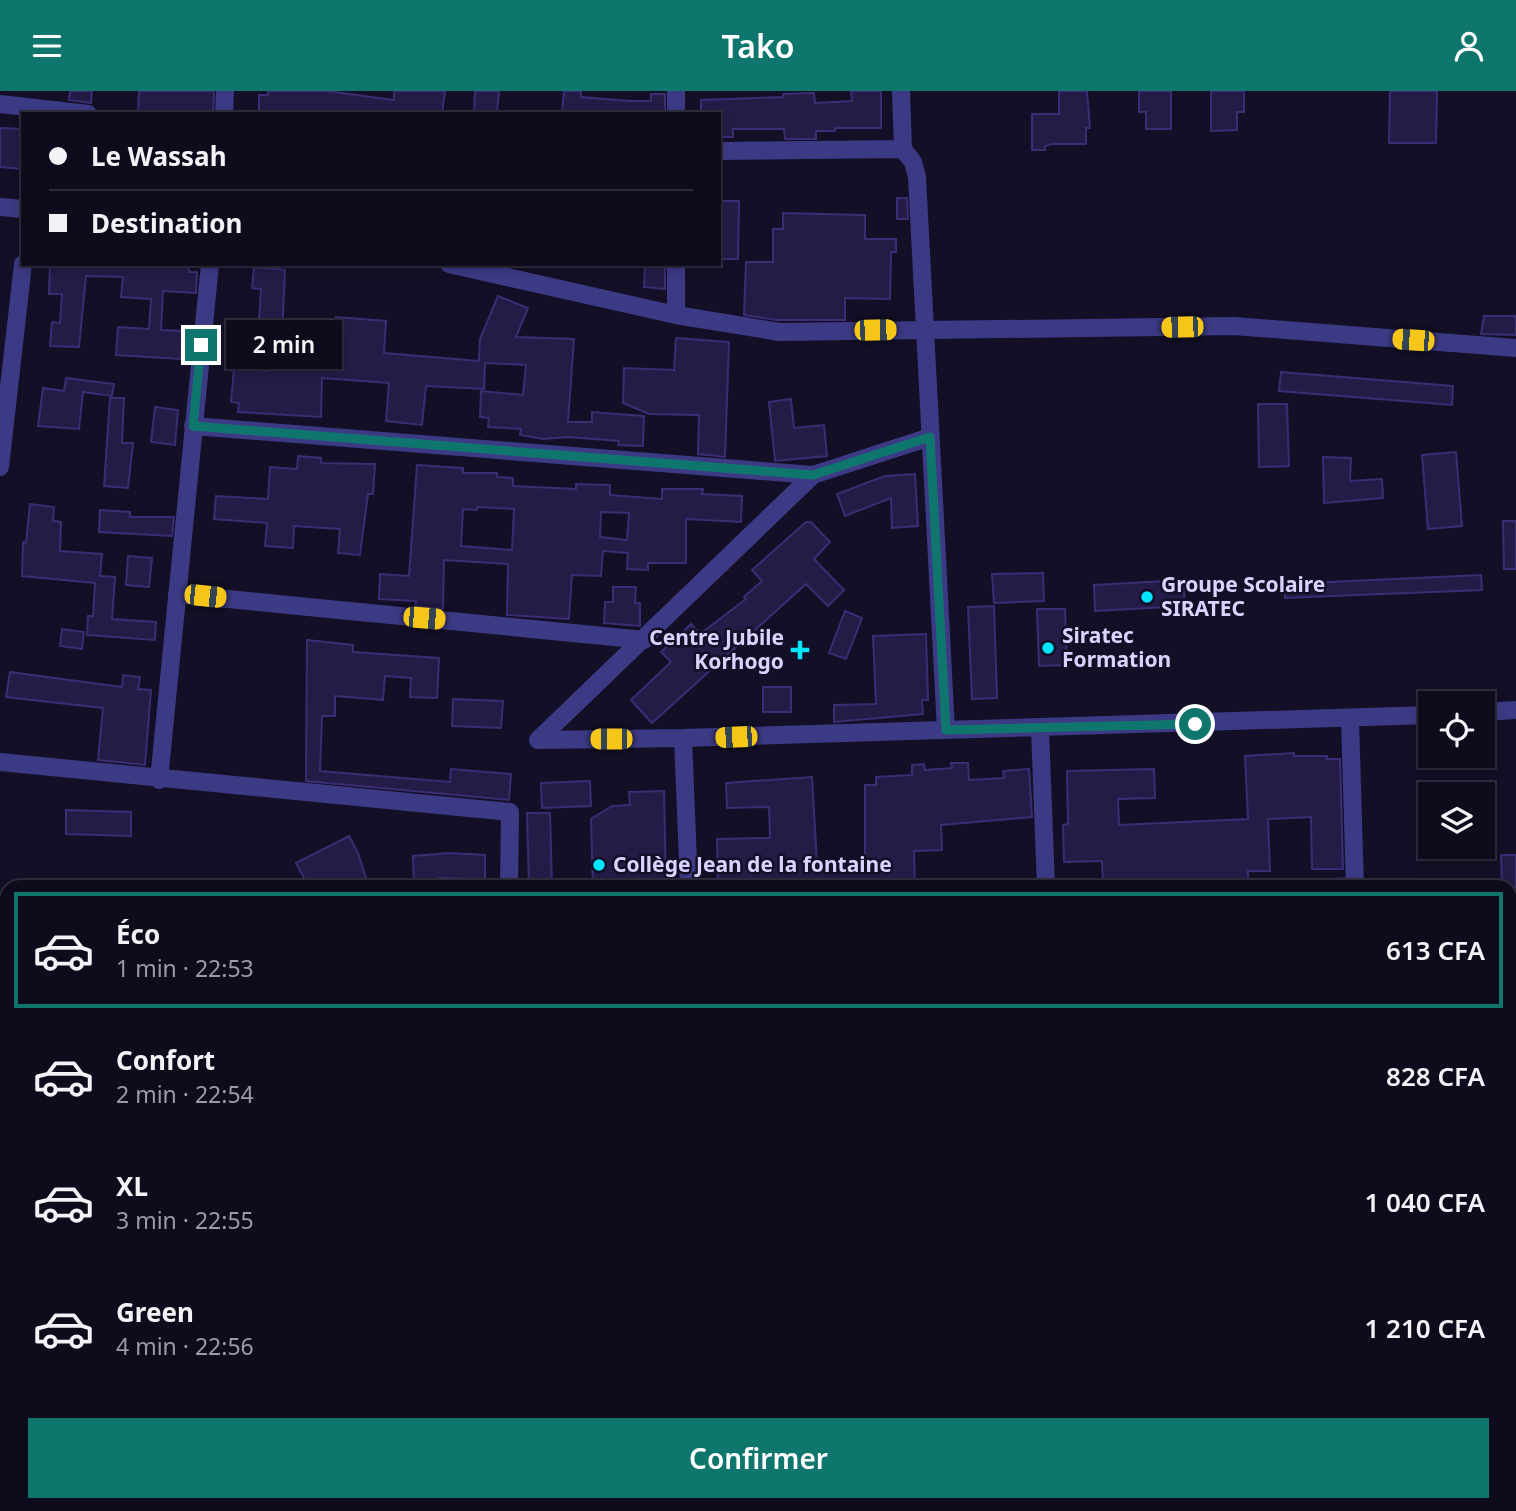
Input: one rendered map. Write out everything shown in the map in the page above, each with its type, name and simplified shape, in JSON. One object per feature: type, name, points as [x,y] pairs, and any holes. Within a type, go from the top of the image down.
[{"type":"street","points":[[224,112],[225,91]]},
{"type":"street","points":[[676,91],[676,112]]},
{"type":"street","points":[[901,91],[903,149],[912,162],[917,177],[946,730]]},
{"type":"street","points":[[0,104],[43,105],[78,112]]},
{"type":"street","points":[[721,151],[903,149]]},
{"type":"street","points":[[0,207],[21,209]]},
{"type":"street","points":[[0,467],[4,406],[23,266]]},
{"type":"street","points":[[159,780],[210,266]]},
{"type":"street","points":[[458,266],[676,315],[780,332],[1234,326],[1516,348]]},
{"type":"street","points":[[676,266],[676,315]]},
{"type":"street","points":[[193,426],[813,475],[930,437]]},
{"type":"street","points":[[813,475],[538,740],[1040,729],[1418,716]]},
{"type":"street","points":[[177,594],[644,640]]},
{"type":"street","points":[[1495,711],[1516,710]]},
{"type":"street","points":[[1350,720],[1355,880]]},
{"type":"street","points":[[1040,729],[1045,880]]},
{"type":"street","points":[[683,738],[689,880]]},
{"type":"street","points":[[0,762],[159,780],[510,812],[509,880]]},
{"type":"building","points":[[70,91],[92,91],[91,103],[69,100]]},
{"type":"building","points":[[139,91],[214,91],[213,112],[138,112]]},
{"type":"building","points":[[268,91],[327,91],[394,100],[394,91],[445,91],[442,112],[259,112],[259,95],[268,95]]},
{"type":"building","points":[[475,91],[499,91],[497,112],[474,111]]},
{"type":"building","points":[[564,91],[581,91],[581,97],[630,101],[651,101],[651,94],[665,94],[665,112],[562,112]]},
{"type":"building","points":[[851,91],[881,91],[881,128],[835,128],[835,131],[816,131],[816,139],[785,139],[784,129],[733,129],[733,137],[721,137],[721,112],[701,112],[701,100],[783,97],[783,94],[814,93],[815,103],[852,101]]},
{"type":"building","points":[[1059,91],[1087,91],[1090,128],[1086,128],[1086,144],[1052,144],[1045,146],[1045,150],[1032,150],[1032,114],[1059,114]]},
{"type":"building","points":[[1139,91],[1171,91],[1171,129],[1146,129],[1146,112],[1139,112]]},
{"type":"building","points":[[1211,91],[1244,91],[1244,112],[1237,112],[1237,130],[1211,131]]},
{"type":"building","points":[[1390,91],[1437,91],[1436,143],[1389,143]]},
{"type":"building","points":[[0,128],[21,129],[21,169],[0,167]]},
{"type":"building","points":[[897,198],[907,198],[908,219],[897,219]]},
{"type":"building","points":[[721,201],[739,201],[738,259],[721,259]]},
{"type":"building","points":[[783,213],[865,215],[865,239],[896,239],[896,252],[891,252],[890,299],[845,298],[845,320],[776,320],[744,315],[746,262],[773,262],[773,229],[783,229]]},
{"type":"building","points":[[50,266],[189,266],[189,272],[197,272],[196,293],[163,291],[161,330],[183,331],[181,359],[116,355],[118,327],[149,329],[151,299],[121,297],[123,277],[86,276],[79,347],[50,346],[52,322],[60,323],[62,294],[49,294]]},
{"type":"building","points":[[645,266],[665,266],[665,289],[644,287]]},
{"type":"building","points":[[254,267],[285,270],[282,337],[258,335],[261,289],[252,288]]},
{"type":"building","points":[[498,296],[528,308],[516,337],[574,339],[568,422],[592,422],[592,412],[644,416],[643,446],[618,445],[619,441],[568,437],[543,439],[520,435],[521,429],[488,427],[489,418],[480,417],[481,391],[523,395],[526,365],[485,363],[484,389],[426,386],[422,425],[386,421],[389,383],[322,378],[321,417],[238,412],[239,403],[231,402],[234,368],[268,371],[270,342],[335,347],[336,317],[386,321],[384,353],[479,361],[480,339]]},
{"type":"building","points":[[1484,316],[1516,316],[1516,335],[1481,334]]},
{"type":"building","points":[[676,338],[729,342],[725,457],[698,454],[699,415],[649,414],[623,403],[624,368],[674,370]]},
{"type":"building","points":[[1281,372],[1453,386],[1452,405],[1279,391]]},
{"type":"building","points":[[66,378],[114,384],[112,396],[83,392],[79,429],[38,426],[43,388],[64,391]]},
{"type":"building","points":[[110,398],[124,398],[122,443],[133,443],[128,488],[104,486]]},
{"type":"building","points":[[791,399],[794,428],[824,425],[827,456],[775,461],[769,402]]},
{"type":"building","points":[[1258,404],[1287,404],[1289,466],[1259,467]]},
{"type":"building","points":[[155,407],[178,410],[175,445],[151,442]]},
{"type":"building","points":[[1456,452],[1462,526],[1428,529],[1422,455]]},
{"type":"building","points":[[298,456],[321,458],[321,463],[375,464],[373,494],[368,494],[360,555],[338,553],[340,529],[294,526],[293,548],[265,546],[267,523],[214,519],[216,496],[268,499],[270,467],[297,469]]},
{"type":"building","points":[[1323,457],[1351,458],[1350,481],[1382,479],[1383,498],[1324,503]]},
{"type":"building","points":[[417,465],[463,468],[463,473],[497,473],[497,477],[513,478],[513,486],[576,489],[576,484],[610,485],[610,495],[662,499],[662,489],[703,489],[702,494],[742,496],[741,522],[686,519],[686,563],[648,563],[648,570],[627,569],[628,553],[603,551],[601,576],[572,575],[569,619],[507,615],[508,564],[444,560],[443,609],[415,606],[416,601],[379,599],[380,574],[409,576]],"holes":[[[477,507],[514,509],[512,550],[461,546],[463,509],[477,510]],[[601,512],[629,513],[627,540],[600,537]]]},
{"type":"building","points":[[915,474],[918,526],[892,528],[891,498],[845,516],[837,494],[885,476]]},
{"type":"building","points":[[30,504],[54,507],[53,521],[61,522],[60,551],[102,554],[100,576],[115,577],[112,619],[156,622],[155,640],[87,635],[88,616],[93,616],[95,583],[22,576],[23,542],[26,543]]},
{"type":"building","points":[[100,510],[130,512],[130,517],[174,517],[172,536],[99,532]]},
{"type":"building","points":[[1503,521],[1516,521],[1516,569],[1504,569]]},
{"type":"building","points":[[806,522],[811,522],[830,542],[814,559],[844,590],[828,606],[806,584],[652,723],[631,700],[671,662],[661,652],[691,624],[700,634],[746,599],[744,597],[762,581],[752,570]]},
{"type":"building","points":[[128,556],[152,558],[149,587],[126,585]]},
{"type":"building","points":[[1043,573],[1044,601],[994,603],[992,574]]},
{"type":"building","points":[[1481,575],[1482,590],[1285,598],[1285,584]]},
{"type":"building","points":[[1183,580],[1185,606],[1095,611],[1094,585]]},
{"type":"building","points":[[613,587],[636,587],[635,603],[640,603],[640,626],[604,623],[605,602],[613,602]]},
{"type":"building","points":[[994,606],[997,698],[972,699],[968,607]]},
{"type":"building","points":[[1037,609],[1065,609],[1067,665],[1039,666]]},
{"type":"building","points":[[845,611],[862,618],[846,659],[829,653]]},
{"type":"building","points":[[62,629],[84,632],[82,649],[60,646]]},
{"type":"building","points":[[926,634],[928,700],[922,700],[923,714],[834,722],[834,705],[876,704],[873,636]]},
{"type":"building","points":[[307,640],[353,645],[353,652],[439,658],[437,698],[410,697],[411,678],[385,676],[383,700],[335,696],[335,716],[322,716],[320,771],[450,782],[451,769],[511,774],[509,800],[306,781]]},
{"type":"building","points":[[10,672],[122,687],[123,675],[140,677],[138,689],[151,690],[145,765],[98,760],[103,708],[6,697]]},
{"type":"building","points":[[763,687],[791,687],[791,712],[763,712]]},
{"type":"building","points":[[453,699],[503,701],[501,728],[452,726]]},
{"type":"building","points":[[1294,753],[1294,756],[1327,756],[1327,759],[1340,759],[1343,869],[1312,869],[1311,817],[1268,819],[1270,871],[1248,871],[1248,879],[1103,880],[1102,861],[1064,862],[1063,825],[1068,824],[1067,771],[1154,769],[1155,798],[1118,799],[1119,825],[1248,819],[1245,756]]},
{"type":"building","points":[[951,763],[968,763],[969,780],[1004,778],[1003,771],[1029,769],[1032,817],[941,825],[942,850],[914,851],[915,880],[718,880],[717,839],[770,838],[769,807],[727,808],[726,783],[812,777],[817,864],[865,863],[865,785],[876,785],[876,777],[912,775],[912,765],[924,764],[925,770],[952,768]]},
{"type":"building","points":[[590,781],[591,806],[542,808],[541,783]]},
{"type":"building","points":[[664,791],[666,880],[593,880],[591,819],[612,806],[630,805],[629,792]]},
{"type":"building","points":[[66,810],[131,812],[131,836],[66,834]]},
{"type":"building","points":[[527,813],[550,813],[552,880],[529,880]]},
{"type":"building","points":[[349,836],[367,880],[305,880],[296,863]]},
{"type":"building","points":[[450,853],[485,855],[485,879],[414,880],[413,856]]},
{"type":"building","points":[[1501,855],[1516,855],[1516,880],[1502,880]]},
{"type":"place","name":"Groupe Scolaire SIRATEC","points":[[1147,597]]},
{"type":"place","name":"Siratec Formation","points":[[1048,648]]},
{"type":"place","name":"Centre Jubile Korhogo","points":[[800,650]]},
{"type":"place","name":"Collège Jean de la fontaine","points":[[599,865]]},
{"type":"route","points":[[201,345],[193,426],[813,475],[930,437],[946,730],[1195,724]]}]
